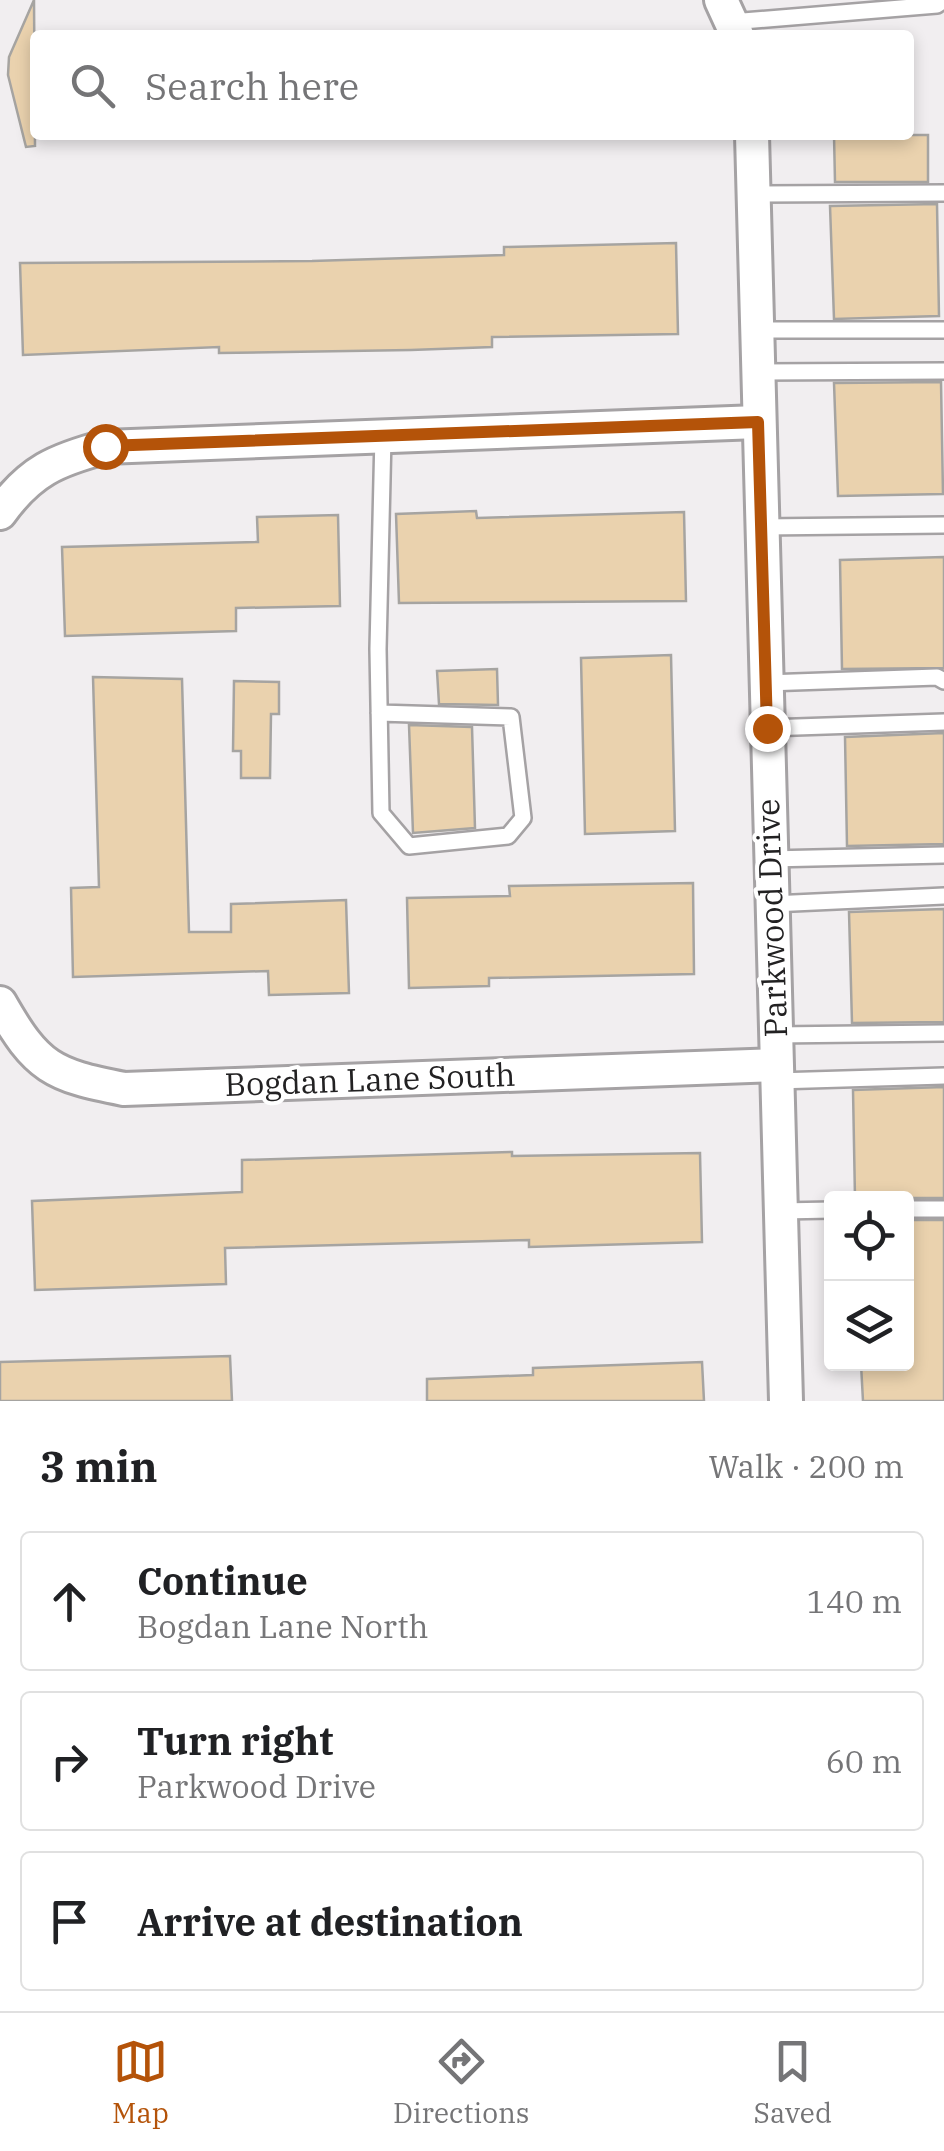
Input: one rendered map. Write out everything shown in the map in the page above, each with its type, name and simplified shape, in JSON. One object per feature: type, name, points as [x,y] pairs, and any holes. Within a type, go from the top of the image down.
[{"type":"street","name":"Parkwood Drive","points":[[752,140],[786,1401]]},
{"type":"street","points":[[0,513],[18,487],[58,460],[105,446],[758,422]]},
{"type":"street","name":"Bogdan Lane South","points":[[0,1004],[27,1050],[68,1078],[124,1089],[776,1060]]},
{"type":"lane","points":[[730,19],[937,5],[944,0]]},
{"type":"lane","points":[[754,194],[944,192]]},
{"type":"lane","points":[[756,330],[944,330]]},
{"type":"lane","points":[[758,372],[944,371]]},
{"type":"lane","points":[[379,713],[511,717],[523,818],[517,829],[508,836],[409,846],[381,813],[379,713],[383,436]]},
{"type":"lane","points":[[762,528],[944,525]]},
{"type":"lane","points":[[766,683],[936,677],[944,680]]},
{"type":"lane","points":[[767,728],[944,722]]},
{"type":"lane","points":[[770,859],[944,854]]},
{"type":"lane","points":[[772,904],[944,896]]},
{"type":"lane","points":[[776,1060],[944,1033]]},
{"type":"lane","points":[[776,1060],[944,1076]]},
{"type":"lane","points":[[914,1210],[944,1209]]},
{"type":"lane","points":[[780,1211],[824,1210]]},
{"type":"building","points":[[34,0],[34,30],[30,30],[30,140],[35,140],[35,146],[26,147],[8,75],[9,57]]},
{"type":"building","points":[[914,135],[928,135],[928,182],[835,182],[834,140],[914,140]]},
{"type":"building","points":[[937,204],[939,316],[834,319],[830,206]]},
{"type":"building","points":[[676,243],[678,334],[492,337],[492,347],[411,350],[219,353],[219,347],[23,355],[20,263],[312,261],[504,255],[504,247]]},
{"type":"building","points":[[941,382],[943,494],[838,496],[834,383]]},
{"type":"building","points":[[476,511],[477,518],[684,512],[686,601],[399,603],[396,514]]},
{"type":"building","points":[[338,515],[340,606],[236,608],[236,631],[65,636],[62,547],[258,542],[257,517]]},
{"type":"building","points":[[944,557],[944,668],[842,669],[840,560]]},
{"type":"building","points":[[671,655],[675,831],[585,834],[581,658]]},
{"type":"building","points":[[497,669],[498,705],[439,704],[437,671]]},
{"type":"building","points":[[93,677],[182,679],[189,932],[231,932],[231,904],[346,900],[349,993],[269,995],[268,971],[73,977],[71,888],[99,887]]},
{"type":"building","points":[[234,681],[279,682],[279,714],[271,714],[270,778],[241,778],[241,751],[233,751]]},
{"type":"building","points":[[409,725],[472,727],[475,828],[413,833]]},
{"type":"building","points":[[944,733],[944,844],[847,846],[845,737]]},
{"type":"building","points":[[693,883],[694,974],[489,978],[489,986],[409,988],[407,898],[510,896],[509,886]]},
{"type":"building","points":[[944,909],[944,1022],[852,1023],[849,912]]},
{"type":"building","points":[[944,1087],[944,1198],[914,1198],[914,1191],[855,1191],[853,1090]]},
{"type":"building","points":[[512,1152],[512,1156],[700,1153],[702,1242],[529,1247],[529,1240],[225,1248],[226,1284],[35,1290],[32,1201],[242,1192],[242,1160]]},
{"type":"building","points":[[914,1220],[944,1220],[944,1401],[863,1401],[861,1371],[914,1371]]},
{"type":"building","points":[[230,1356],[232,1401],[0,1401],[0,1362]]},
{"type":"building","points":[[702,1362],[704,1401],[427,1401],[427,1379],[533,1375],[533,1368]]},
{"type":"route","points":[[105,446],[758,422],[767,728]]}]
